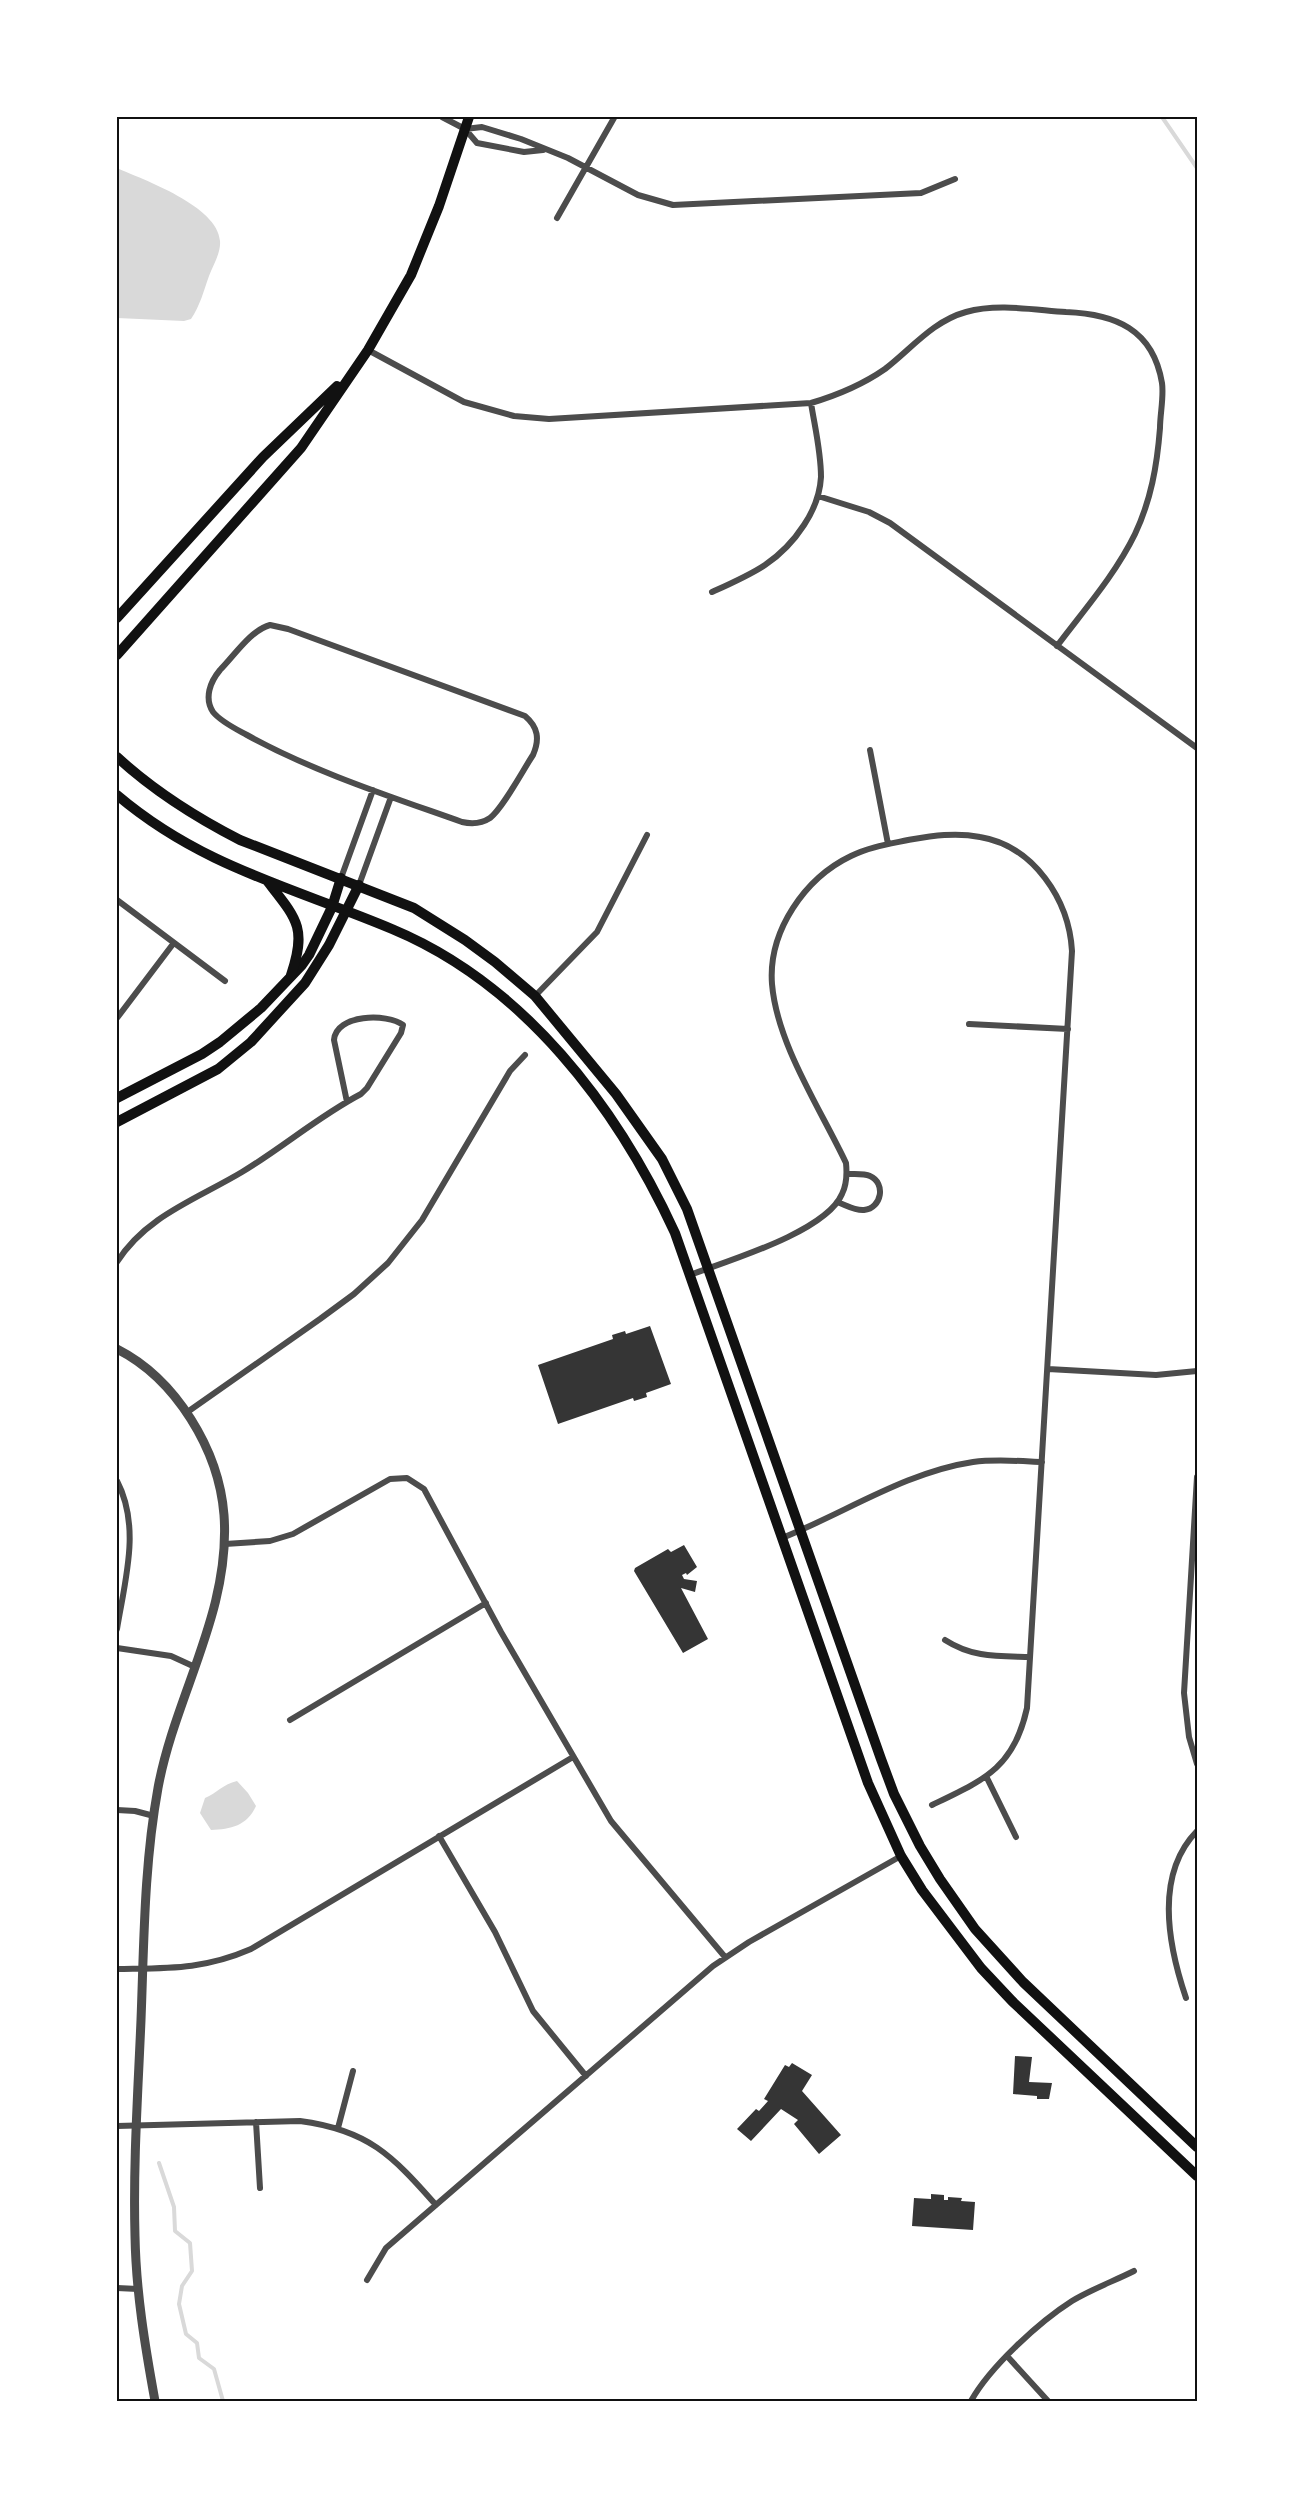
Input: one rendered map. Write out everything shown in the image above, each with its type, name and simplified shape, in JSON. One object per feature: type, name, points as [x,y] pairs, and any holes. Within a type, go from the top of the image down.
[{"type":"main road","points":[[117,655],[301,448],[368,350],[411,275],[439,206],[469,117]]},
{"type":"main road","points":[[117,618],[263,457],[352,371]]},
{"type":"main road","points":[[117,757],[154,788],[214,827],[261,848],[414,908],[438,921],[495,962],[535,996],[610,1086],[663,1159],[687,1209],[710,1268],[738,1355],[894,1794],[920,1846],[975,1929],[1023,1982],[1197,2147]]},
{"type":"main road","points":[[117,795],[139,813],[184,843],[227,865],[393,929],[459,965],[500,995],[540,1033],[594,1097],[639,1161],[675,1233],[868,1783],[901,1856],[944,1922],[981,1968],[1012,2001],[1197,2176]]},
{"type":"main road","points":[[117,1098],[182,1065],[220,1042],[261,1008],[309,955],[332,907],[341,878]]},
{"type":"main road","points":[[268,882],[288,907],[298,926],[300,947],[291,975]]},
{"type":"main road","points":[[117,1122],[218,1069],[251,1042],[305,982],[329,945],[358,885]]},
{"type":"street","points":[[442,117],[465,129],[477,143],[524,152],[544,150]]},
{"type":"street","points":[[557,218],[614,118]]},
{"type":"street","points":[[465,129],[486,128],[521,139],[568,158],[638,195],[673,205],[921,193],[955,179]]},
{"type":"street","points":[[368,350],[465,402],[514,416],[560,418],[811,403],[868,380],[944,321],[972,310],[1005,309],[1099,315],[1116,320],[1136,333],[1154,357],[1162,385],[1157,470],[1146,508],[1120,561],[1057,646]]},
{"type":"street","points":[[712,592],[764,567],[787,549],[808,519],[818,495],[821,476],[819,448],[811,403]]},
{"type":"street","points":[[818,495],[869,512],[890,523],[1197,748]]},
{"type":"street","points":[[262,627],[288,628],[525,716],[536,729],[537,746],[533,755],[496,811],[482,822],[462,822],[373,790],[272,749],[231,726],[213,711],[208,696],[213,681],[262,627]]},
{"type":"street","points":[[870,750],[888,844]]},
{"type":"street","points":[[341,878],[373,790]]},
{"type":"street","points":[[358,885],[391,797]]},
{"type":"street","points":[[690,1275],[744,1257],[780,1240],[820,1217],[842,1196],[847,1174],[846,1163],[779,1026],[772,986],[773,967],[782,929],[793,908],[813,883],[834,865],[850,856],[888,844],[946,834],[982,837],[1015,851],[1035,866],[1058,896],[1068,921],[1072,951],[1027,1707],[1020,1735],[987,1778],[932,1805]]},
{"type":"street","points":[[535,996],[597,932],[647,835]]},
{"type":"street","points":[[117,900],[225,981]]},
{"type":"street","points":[[117,1018],[173,944]]},
{"type":"street","points":[[117,1262],[142,1230],[162,1216],[242,1172],[347,1102],[367,1088],[401,1033],[403,1025],[393,1019],[356,1019],[344,1023],[334,1034],[347,1102]]},
{"type":"street","points":[[969,1024],[1068,1029]]},
{"type":"street","points":[[186,1413],[354,1294],[388,1263],[422,1220],[510,1071],[525,1055]]},
{"type":"street","points":[[837,1202],[862,1210],[873,1207],[880,1197],[879,1186],[873,1177],[867,1174],[847,1174]]},
{"type":"street","points":[[117,1349],[151,1373],[186,1413],[209,1455],[219,1486],[224,1513],[225,1544],[219,1594],[168,1748],[154,1816],[146,1884],[134,2195],[138,2289],[155,2401]]},
{"type":"street","points":[[1048,1369],[1156,1375],[1197,1371]]},
{"type":"street","points":[[782,1538],[921,1476],[942,1469],[988,1461],[1042,1462]]},
{"type":"street","points":[[225,1544],[282,1539],[309,1526],[384,1481],[407,1478],[424,1489],[573,1757],[618,1830],[725,1957]]},
{"type":"street","points":[[1197,1478],[1184,1693],[1189,1737],[1197,1764]]},
{"type":"street","points":[[117,1480],[126,1503],[130,1530],[117,1629]]},
{"type":"street","points":[[290,1720],[486,1603]]},
{"type":"street","points":[[945,1640],[973,1654],[1030,1658]]},
{"type":"street","points":[[117,1648],[171,1656],[195,1667]]},
{"type":"street","points":[[117,1969],[194,1966],[230,1958],[250,1949],[573,1757]]},
{"type":"street","points":[[987,1778],[1016,1837]]},
{"type":"street","points":[[117,1810],[135,1811],[154,1816]]},
{"type":"street","points":[[1186,1998],[1177,1971],[1170,1937],[1170,1892],[1177,1858],[1187,1841],[1197,1831]]},
{"type":"street","points":[[439,1836],[495,1932],[533,2011],[586,2076]]},
{"type":"street","points":[[367,2280],[386,2248],[725,1957],[901,1856]]},
{"type":"street","points":[[338,2128],[353,2071]]},
{"type":"street","points":[[117,2126],[300,2121],[338,2128],[353,2133],[380,2148],[403,2167],[436,2205]]},
{"type":"street","points":[[256,2122],[260,2188]]},
{"type":"street","points":[[971,2401],[981,2386],[1008,2356],[1071,2302],[1134,2271]]},
{"type":"street","points":[[117,2288],[138,2289]]},
{"type":"street","points":[[1008,2356],[1048,2401]]},
{"type":"shaded area","points":[[117,168],[178,196],[194,206],[216,228],[220,241],[219,250],[191,319],[184,321],[117,318]]},
{"type":"shaded area","points":[[237,1781],[256,1806],[248,1818],[238,1825],[211,1830],[200,1813],[205,1798]]},
{"type":"building","points":[[650,1326],[671,1384],[646,1393],[647,1397],[634,1401],[633,1398],[558,1424],[538,1365],[613,1339],[612,1335],[625,1331],[626,1334]]},
{"type":"building","points":[[684,1545],[697,1567],[687,1575],[686,1573],[682,1575],[684,1579],[697,1581],[695,1592],[681,1588],[708,1639],[683,1653],[634,1571],[635,1568],[668,1549],[671,1552]]},
{"type":"building","points":[[1015,2056],[1032,2057],[1029,2082],[1052,2083],[1049,2099],[1013,2094]]},
{"type":"building","points":[[792,2063],[812,2075],[802,2091],[841,2135],[819,2154],[794,2124],[798,2120],[781,2109],[751,2141],[737,2129],[756,2109],[759,2111],[768,2101],[764,2099],[785,2065],[789,2067]]},
{"type":"building","points":[[931,2194],[944,2195],[944,2200],[948,2200],[948,2197],[975,2202],[973,2230],[912,2226],[914,2198],[931,2199]]},
{"type":"waterway","points":[[1162,117],[1197,168]]},
{"type":"waterway","points":[[159,2163],[174,2207],[175,2231],[190,2243],[192,2271],[182,2286],[179,2304],[186,2334],[197,2343],[199,2358],[214,2369],[223,2401]]}]
